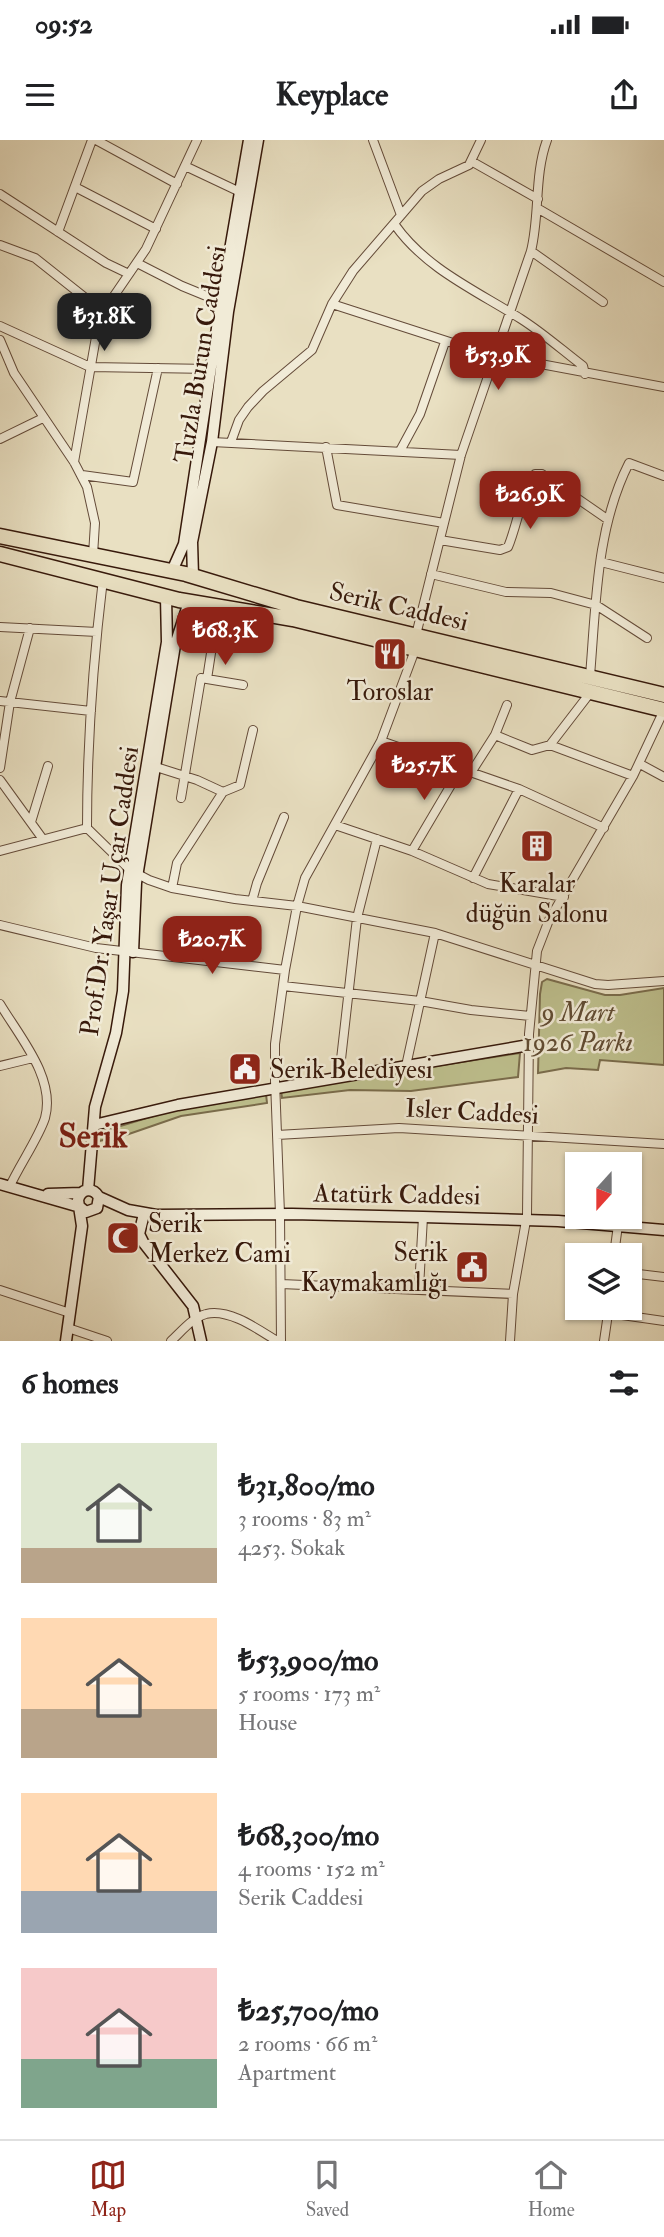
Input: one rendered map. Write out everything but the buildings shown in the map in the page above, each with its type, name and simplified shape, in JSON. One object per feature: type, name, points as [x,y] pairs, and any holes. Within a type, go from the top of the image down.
[{"type":"highway","name":"Serik Caddesi","points":[[0,536],[193,576],[590,693],[664,710]]},
{"type":"highway","name":"Serik Caddesi","points":[[0,554],[189,602],[293,619],[590,676],[664,695]]},
{"type":"highway","points":[[166,597],[166,580],[172,571]]},
{"type":"highway","points":[[189,602],[195,588],[193,576]]},
{"type":"main road","name":"Tuzla Burun Caddesi","points":[[172,571],[184,544],[249,140]]},
{"type":"main road","name":"Tuzla Burun Caddesi","points":[[193,576],[192,542],[212,442],[229,312],[258,140]]},
{"type":"main road","name":"Prof.Dr. Yaşar Uçar Caddesi","points":[[85,1191],[95,1107],[116,1033],[129,952],[134,872],[167,642],[166,597]]},
{"type":"main road","points":[[134,872],[156,767],[175,645],[189,602]]},
{"type":"main road","points":[[94,1125],[178,1105],[275,1087],[529,1045]]},
{"type":"main road","points":[[5,1185],[80,1207],[86,1212],[94,1211]]},
{"type":"main road","points":[[66,1341],[82,1226],[78,1200],[85,1191]]},
{"type":"main road","points":[[38,1194],[95,1191],[99,1197],[99,1205],[82,1226]]},
{"type":"main road","name":"Atatürk Caddesi","points":[[99,1197],[144,1214],[280,1214],[565,1223]]},
{"type":"main road","name":"Atatürk Caddesi","points":[[94,1211],[128,1210]]},
{"type":"main road","points":[[144,1214],[139,1234],[193,1306],[199,1330],[207,1341]]},
{"type":"main road","name":"Atatürk Caddesi","points":[[642,1228],[664,1230]]},
{"type":"street","points":[[58,232],[94,140],[177,184]]},
{"type":"street","points":[[74,462],[90,367],[103,312],[137,263],[156,229],[197,140]]},
{"type":"street","points":[[373,140],[401,215]]},
{"type":"street","points":[[231,442],[239,420],[248,407],[263,390],[312,350],[332,304],[353,271],[430,184],[465,168],[471,162],[481,140]]},
{"type":"street","points":[[172,1341],[199,1330],[207,1314],[218,1313],[234,1318],[279,1341],[281,1283],[275,1044],[297,906],[305,878],[381,741],[416,642],[461,455],[531,251],[542,159],[547,140]]},
{"type":"street","points":[[471,162],[664,282]]},
{"type":"street","points":[[185,166],[240,192]]},
{"type":"street","points":[[75,187],[156,229]]},
{"type":"street","points":[[0,194],[106,263],[129,274]]},
{"type":"street","points":[[395,225],[407,243],[419,253],[450,276],[521,319],[583,366],[585,374]]},
{"type":"street","points":[[0,245],[35,258],[103,312]]},
{"type":"street","points":[[531,251],[603,302]]},
{"type":"street","points":[[137,263],[221,302]]},
{"type":"street","points":[[332,304],[445,342],[496,355],[664,387]]},
{"type":"street","points":[[0,326],[90,367],[211,369]]},
{"type":"street","points":[[0,340],[15,373],[82,475],[94,512],[93,555]]},
{"type":"street","points":[[400,451],[420,414],[445,342]]},
{"type":"street","points":[[82,475],[133,482],[158,368]]},
{"type":"street","points":[[0,439],[43,418]]},
{"type":"street","points":[[212,442],[461,455]]},
{"type":"street","points":[[326,447],[337,505],[444,523]]},
{"type":"street","points":[[590,676],[607,519],[620,480],[629,464],[664,476]]},
{"type":"street","points":[[440,540],[500,550],[508,547],[529,482],[535,474],[542,474],[607,519]]},
{"type":"street","points":[[601,562],[662,578],[664,568]]},
{"type":"street","points":[[431,574],[506,592],[551,593],[596,605],[646,638]]},
{"type":"street","points":[[103,579],[91,711],[87,828],[134,872],[172,888],[297,906],[435,933],[595,984],[664,981]]},
{"type":"street","points":[[0,627],[97,632]]},
{"type":"street","points":[[0,768],[10,702],[30,628]]},
{"type":"street","points":[[207,679],[211,653]]},
{"type":"street","points":[[181,798],[201,678],[243,685]]},
{"type":"street","points":[[551,745],[590,693]]},
{"type":"street","points":[[0,701],[91,711]]},
{"type":"street","points":[[472,771],[495,735],[507,705]]},
{"type":"street","points":[[510,1341],[513,1294],[527,1220],[530,1016],[537,951],[550,920],[640,764],[664,710]]},
{"type":"street","points":[[172,888],[177,863],[223,792],[240,785],[253,730]]},
{"type":"street","points":[[495,735],[532,750],[551,745],[633,776]]},
{"type":"street","points":[[381,741],[519,789],[604,828]]},
{"type":"street","points":[[640,764],[664,776]]},
{"type":"street","points":[[30,822],[48,766]]},
{"type":"street","points":[[156,767],[223,792]]},
{"type":"street","points":[[412,851],[461,768]]},
{"type":"street","points":[[0,780],[42,838]]},
{"type":"street","points":[[473,878],[519,789]]},
{"type":"street","points":[[252,901],[284,817]]},
{"type":"street","points":[[335,825],[412,851],[488,884],[564,897]]},
{"type":"street","points":[[0,851],[87,828]]},
{"type":"street","points":[[339,1077],[357,918],[377,839]]},
{"type":"street","points":[[0,925],[96,948],[285,970]]},
{"type":"street","points":[[406,1066],[435,933]]},
{"type":"street","points":[[283,986],[530,1016]]},
{"type":"street","points":[[0,1004],[33,1058],[45,1083],[47,1094],[45,1117],[5,1185]]},
{"type":"street","points":[[0,1066],[33,1058]]},
{"type":"street","name":"Isler Caddesi","points":[[277,1135],[400,1128],[664,1144]]},
{"type":"street","points":[[419,1288],[424,1217]]},
{"type":"street","points":[[642,1274],[664,1277]]},
{"type":"street","points":[[281,1283],[513,1294]]},
{"type":"street","points":[[0,1290],[70,1312]]},
{"type":"street","points":[[642,1317],[664,1321]]},
{"type":"street","points":[[604,1341],[607,1320]]},
{"type":"street","points":[[68,1328],[107,1341]]},
{"type":"green space","name":"9 Mart 1926 Parkı","points":[[547,979],[605,995],[664,988],[664,1065],[600,1060],[598,1070],[566,1068],[538,1073],[540,994],[542,982]]},
{"type":"green space","points":[[520,1053],[518,1077],[411,1091],[350,1090],[282,1098],[281,1090]]},
{"type":"green space","points":[[266,1094],[267,1103],[181,1116],[126,1135],[99,1141],[97,1133],[177,1109]]},
{"type":"place","name":"Toroslar","points":[[390,654]]},
{"type":"place","name":"Karalar düğün Salonu","points":[[537,846]]},
{"type":"place","name":"Serik Belediyesi","points":[[245,1069]]},
{"type":"place","name":"Serik Merkez Cami","points":[[123,1238]]},
{"type":"place","name":"Serik Kaymakamlığı","points":[[472,1267]]},
{"type":"district","name":"Serik","points":[[93,1135]]}]
